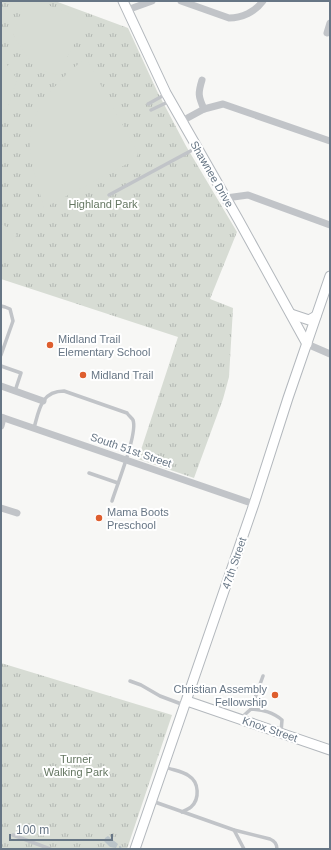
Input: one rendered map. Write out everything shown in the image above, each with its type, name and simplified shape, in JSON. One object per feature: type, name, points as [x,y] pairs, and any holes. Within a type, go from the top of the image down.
[{"type":"main road","name":"Shawnee Drive","points":[[123,1],[169,97],[307,344]]},
{"type":"main road","name":"47th Street","points":[[135,849],[254,504],[330,276]]},
{"type":"main road","points":[[291,314],[309,320],[316,316]]},
{"type":"main road","name":"Knox Street","points":[[186,703],[240,719],[330,750]]},
{"type":"street","points":[[127,10],[152,1]]},
{"type":"street","points":[[181,1],[229,18],[236,18],[258,8],[263,1]]},
{"type":"street","points":[[327,33],[330,23]]},
{"type":"street","points":[[202,80],[198,92],[204,109]]},
{"type":"street","points":[[182,120],[204,109],[224,104],[330,141]]},
{"type":"street","points":[[226,198],[248,195],[330,225]]},
{"type":"street","points":[[307,344],[330,354]]},
{"type":"street","points":[[1,386],[43,401]]},
{"type":"street","points":[[1,426],[2,417]]},
{"type":"street","name":"South 51st Street","points":[[2,417],[254,504]]},
{"type":"street","points":[[1,508],[17,513]]},
{"type":"lane","points":[[148,104],[169,97]]},
{"type":"lane","points":[[151,110],[169,97]]},
{"type":"lane","points":[[109,195],[197,147]]},
{"type":"lane","points":[[1,306],[5,306],[10,309],[13,318],[1,356]]},
{"type":"lane","points":[[1,366],[21,373],[15,391]]},
{"type":"lane","points":[[34,428],[43,401],[49,394],[56,391],[64,391],[127,413],[133,420],[134,430],[112,500]]},
{"type":"lane","points":[[89,473],[118,483]]},
{"type":"lane","points":[[240,719],[251,709],[263,676]]},
{"type":"lane","points":[[130,681],[141,685],[160,696],[186,703]]},
{"type":"lane","points":[[251,709],[262,710],[276,715],[282,720],[281,733]]},
{"type":"lane","points":[[163,767],[188,775],[195,782],[197,792],[193,805],[182,812]]},
{"type":"lane","points":[[151,801],[234,830],[270,839],[275,841],[277,849]]},
{"type":"lane","points":[[234,830],[244,849]]},
{"type":"lane","points":[[13,835],[50,849]]},
{"type":"green space","name":"Highland Park","points":[[1,1],[55,1],[128,28],[157,91],[186,146],[237,232],[210,299],[233,308],[229,377],[223,399],[194,478],[138,459],[178,337],[1,279]]},
{"type":"green space","points":[[25,1],[32,1],[53,7],[80,18],[83,23],[71,51],[57,75],[35,68],[13,35]]},
{"type":"green space","points":[[1,56],[17,79],[7,110],[1,109]]},
{"type":"green space","points":[[86,58],[138,153],[136,159],[44,208],[31,156],[30,134],[39,108],[47,97],[65,76]]},
{"type":"green space","points":[[1,223],[17,235],[5,251],[1,247]]},
{"type":"green space","name":"Turner Walking Park","points":[[1,663],[172,715],[127,849],[1,849]]},
{"type":"shaded area","points":[[108,836],[118,844],[116,848],[110,847],[104,841]]},
{"type":"place","name":"Midland Trail Elementary School","points":[[50,345]]},
{"type":"place","name":"Midland Trail","points":[[83,375]]},
{"type":"place","name":"Mama Boots Preschool","points":[[99,518]]},
{"type":"place","name":"Christian Assembly Fellowship","points":[[275,695]]}]
